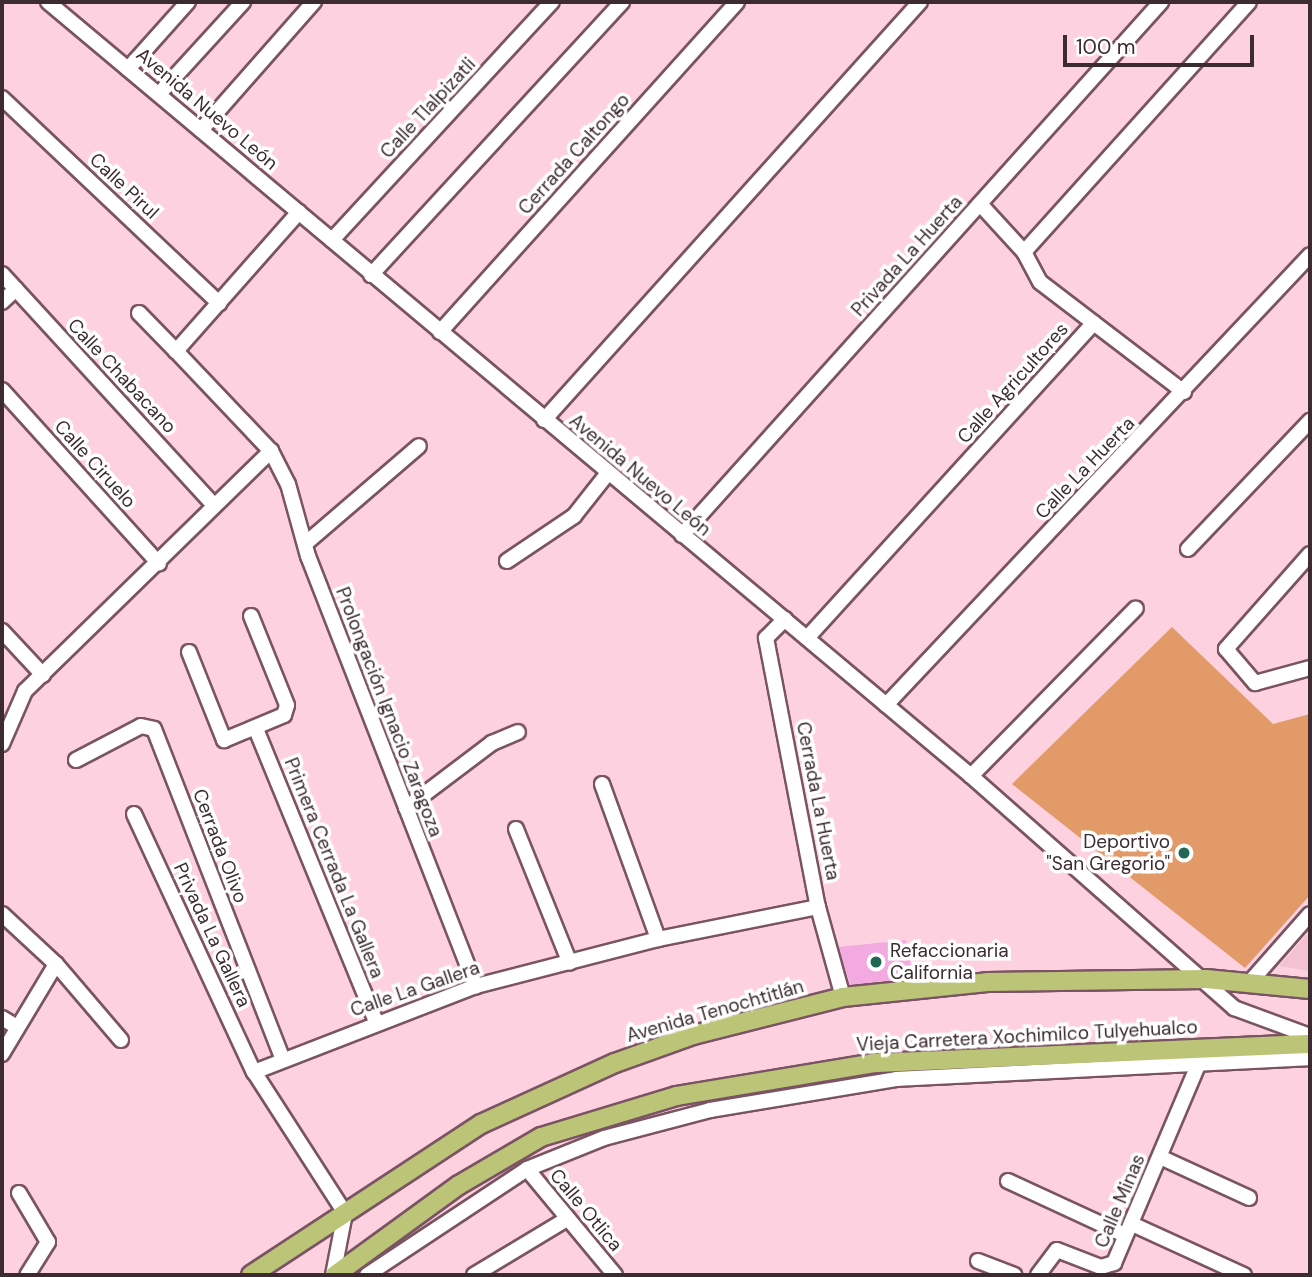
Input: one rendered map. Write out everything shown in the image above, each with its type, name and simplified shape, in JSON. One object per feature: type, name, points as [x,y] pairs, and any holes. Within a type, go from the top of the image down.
[{"type":"main road","name":"Avenida Tenochtitlán","points":[[251,1275],[481,1124],[551,1090],[657,1047],[843,997],[987,982],[1206,979],[1251,981],[1310,989]]},
{"type":"main road","name":"Vieja Carretera Xochimilco Tulyehualco","points":[[334,1275],[459,1185],[541,1137],[677,1096],[886,1062],[1268,1048],[1310,1044]]},
{"type":"street","name":"Avenida Nuevo León","points":[[48,2],[971,776],[1206,979],[1234,1008],[1310,1036]]},
{"type":"street","points":[[128,69],[188,2]]},
{"type":"street","points":[[159,94],[243,2]]},
{"type":"street","points":[[201,130],[314,2]]},
{"type":"street","name":"Calle Tlalpizatli","points":[[332,240],[552,2]]},
{"type":"street","points":[[371,275],[622,2]]},
{"type":"street","name":"Cerrada Caltongo","points":[[440,332],[737,2]]},
{"type":"street","points":[[544,420],[920,2]]},
{"type":"street","name":"Privada La Huerta","points":[[682,535],[1161,2]]},
{"type":"street","points":[[1024,252],[1249,2]]},
{"type":"street","name":"Calle Pirul","points":[[2,98],[219,303]]},
{"type":"street","name":"Calle Agricultores","points":[[807,638],[1094,323],[1040,282],[1024,252],[979,204]]},
{"type":"street","points":[[139,313],[176,351],[299,212]]},
{"type":"street","name":"Calle La Huerta","points":[[886,705],[1184,392],[1310,255]]},
{"type":"street","name":"Calle Chabacano","points":[[2,274],[214,505]]},
{"type":"street","points":[[2,302],[16,289]]},
{"type":"street","points":[[1094,323],[1184,392]]},
{"type":"street","name":"Prolongación Ignacio Zaragoza","points":[[176,351],[271,451],[476,986]]},
{"type":"street","name":"Calle Ciruelo","points":[[2,390],[159,564]]},
{"type":"street","points":[[1188,549],[1310,421]]},
{"type":"street","points":[[305,544],[419,446]]},
{"type":"street","points":[[2,744],[21,697],[271,451]]},
{"type":"street","points":[[507,561],[574,516],[608,472]]},
{"type":"street","points":[[1310,554],[1228,641],[1226,649],[1255,684],[1310,668]]},
{"type":"street","points":[[971,776],[1136,608]]},
{"type":"street","points":[[189,652],[221,736],[231,740],[284,715],[286,705],[251,616]]},
{"type":"street","name":"Cerrada La Huerta","points":[[785,619],[766,638],[818,907],[843,997]]},
{"type":"street","points":[[2,631],[43,675]]},
{"type":"street","name":"Cerrada Olivo","points":[[76,760],[141,726],[154,729],[282,1057]]},
{"type":"street","name":"Primera Cerrada La Gallera","points":[[256,729],[376,1021]]},
{"type":"street","points":[[406,808],[492,743],[518,732]]},
{"type":"street","points":[[602,784],[657,939]]},
{"type":"street","name":"Privada La Gallera","points":[[134,814],[254,1072]]},
{"type":"street","points":[[516,829],[570,963]]},
{"type":"street","name":"Calle La Gallera","points":[[254,1072],[282,1057],[476,986],[657,939],[818,907]]},
{"type":"street","points":[[2,914],[57,964],[121,1040]]},
{"type":"street","points":[[1251,981],[1310,914]]},
{"type":"street","points":[[2,1054],[57,964]]},
{"type":"street","points":[[2,1018],[17,1027]]},
{"type":"street","points":[[367,1275],[527,1169],[604,1138],[838,1085],[1197,1067],[1310,1058]]},
{"type":"street","name":"Calle Minas","points":[[1038,1275],[1057,1250],[1108,1268],[1129,1230],[1197,1067]]},
{"type":"street","points":[[254,1072],[345,1213],[334,1275]]},
{"type":"street","points":[[1160,1157],[1249,1198]]},
{"type":"street","name":"Calle Otlica","points":[[527,1169],[615,1275]]},
{"type":"street","points":[[1007,1181],[1244,1275]]},
{"type":"street","points":[[19,1193],[48,1242],[27,1275]]},
{"type":"street","points":[[474,1275],[567,1219]]},
{"type":"street","points":[[978,1261],[1014,1275]]},
{"type":"shaded area","points":[[1172,627],[1273,724],[1310,714],[1310,895],[1245,968],[1012,784]]},
{"type":"shaded area","points":[[1310,931],[1310,971],[1279,966]]},
{"type":"building","name":"Refaccionaria California","points":[[906,940],[913,978],[850,985],[839,947]]},
{"type":"place","name":"Deportivo \"San Gregorio\"","points":[[1184,853]]},
{"type":"place","name":"Refaccionaria California","points":[[876,962]]}]
